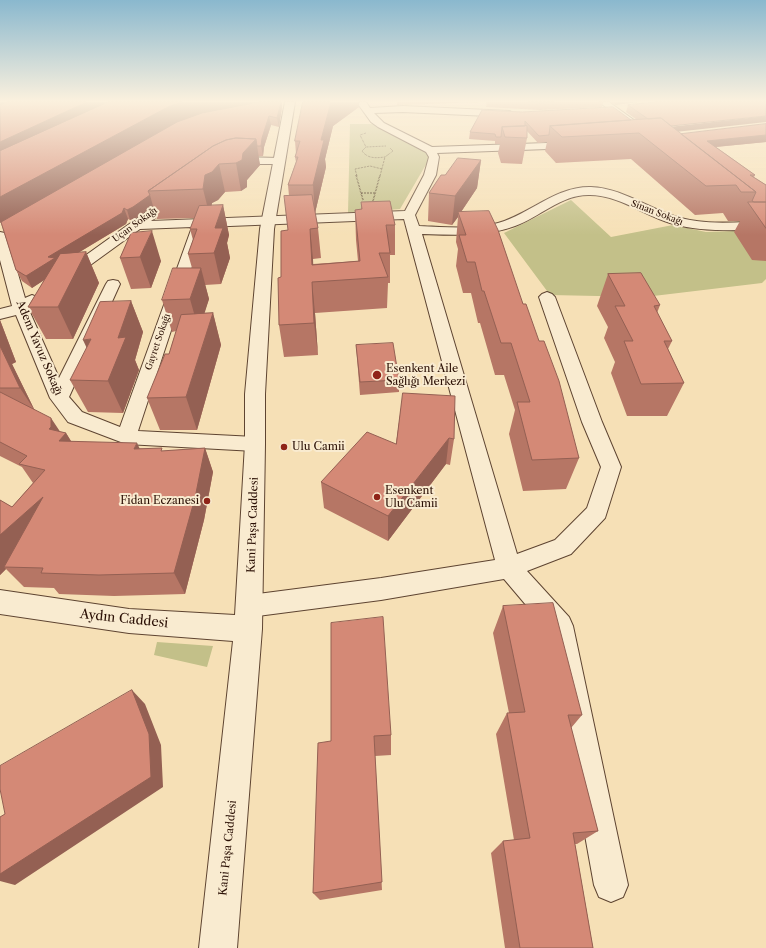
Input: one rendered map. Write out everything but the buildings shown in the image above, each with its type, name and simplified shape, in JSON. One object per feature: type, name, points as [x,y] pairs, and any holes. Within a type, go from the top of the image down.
[{"type":"street","name":"Kani Paşa Caddesi","points":[[218,948],[249,617],[255,444],[255,394],[269,220],[280,146]]},
{"type":"street","points":[[423,146],[430,150],[434,157],[430,175],[412,222],[509,568],[560,626],[611,885]]},
{"type":"street","points":[[430,150],[544,146]]},
{"type":"street","points":[[221,166],[228,162],[241,160],[279,161]]},
{"type":"street","name":"Uçan Sokağı","points":[[59,281],[190,187]]},
{"type":"street","name":"Sinan Sokağı","points":[[412,222],[481,231],[504,226],[574,193],[590,191],[609,193],[675,221],[696,226],[758,226],[746,216]]},
{"type":"street","points":[[135,225],[382,216],[412,222]]},
{"type":"street","name":"Gayret Sokağı","points":[[126,437],[200,223]]},
{"type":"street","name":"Adem Yavuz Sokağı","points":[[2,231],[21,308],[59,398],[75,417],[126,437],[255,444]]},
{"type":"street","points":[[59,398],[113,284]]},
{"type":"street","points":[[0,314],[21,308],[40,295]]},
{"type":"street","points":[[249,617],[381,589],[509,568],[563,547],[597,512],[611,467],[592,422],[547,297]]},
{"type":"street","name":"Aydın Caddesi","points":[[0,602],[129,621],[249,617]]},
{"type":"path","points":[[366,147],[388,147],[393,151],[385,157],[372,158],[366,156],[362,151],[366,147]]},
{"type":"path","points":[[382,216],[371,207],[385,157]]},
{"type":"path","points":[[364,204],[355,169],[370,166],[382,169]]},
{"type":"path","points":[[361,193],[375,193]]},
{"type":"shaded area","points":[[350,146],[414,146],[431,156],[400,209],[348,213]]},
{"type":"shaded area","points":[[571,200],[611,237],[673,225],[706,232],[766,230],[766,279],[762,283],[645,297],[550,295],[504,233]]},
{"type":"shaded area","points":[[157,642],[213,646],[207,667],[154,655]]},
{"type":"place","name":"Esenkent Aile Sağlığı Merkezi","points":[[377,375]]},
{"type":"place","name":"Ulu Camii","points":[[284,447]]},
{"type":"place","name":"Esenkent Ulu Camii","points":[[377,497]]},
{"type":"place","name":"Fidan Eczanesi","points":[[207,501]]}]
